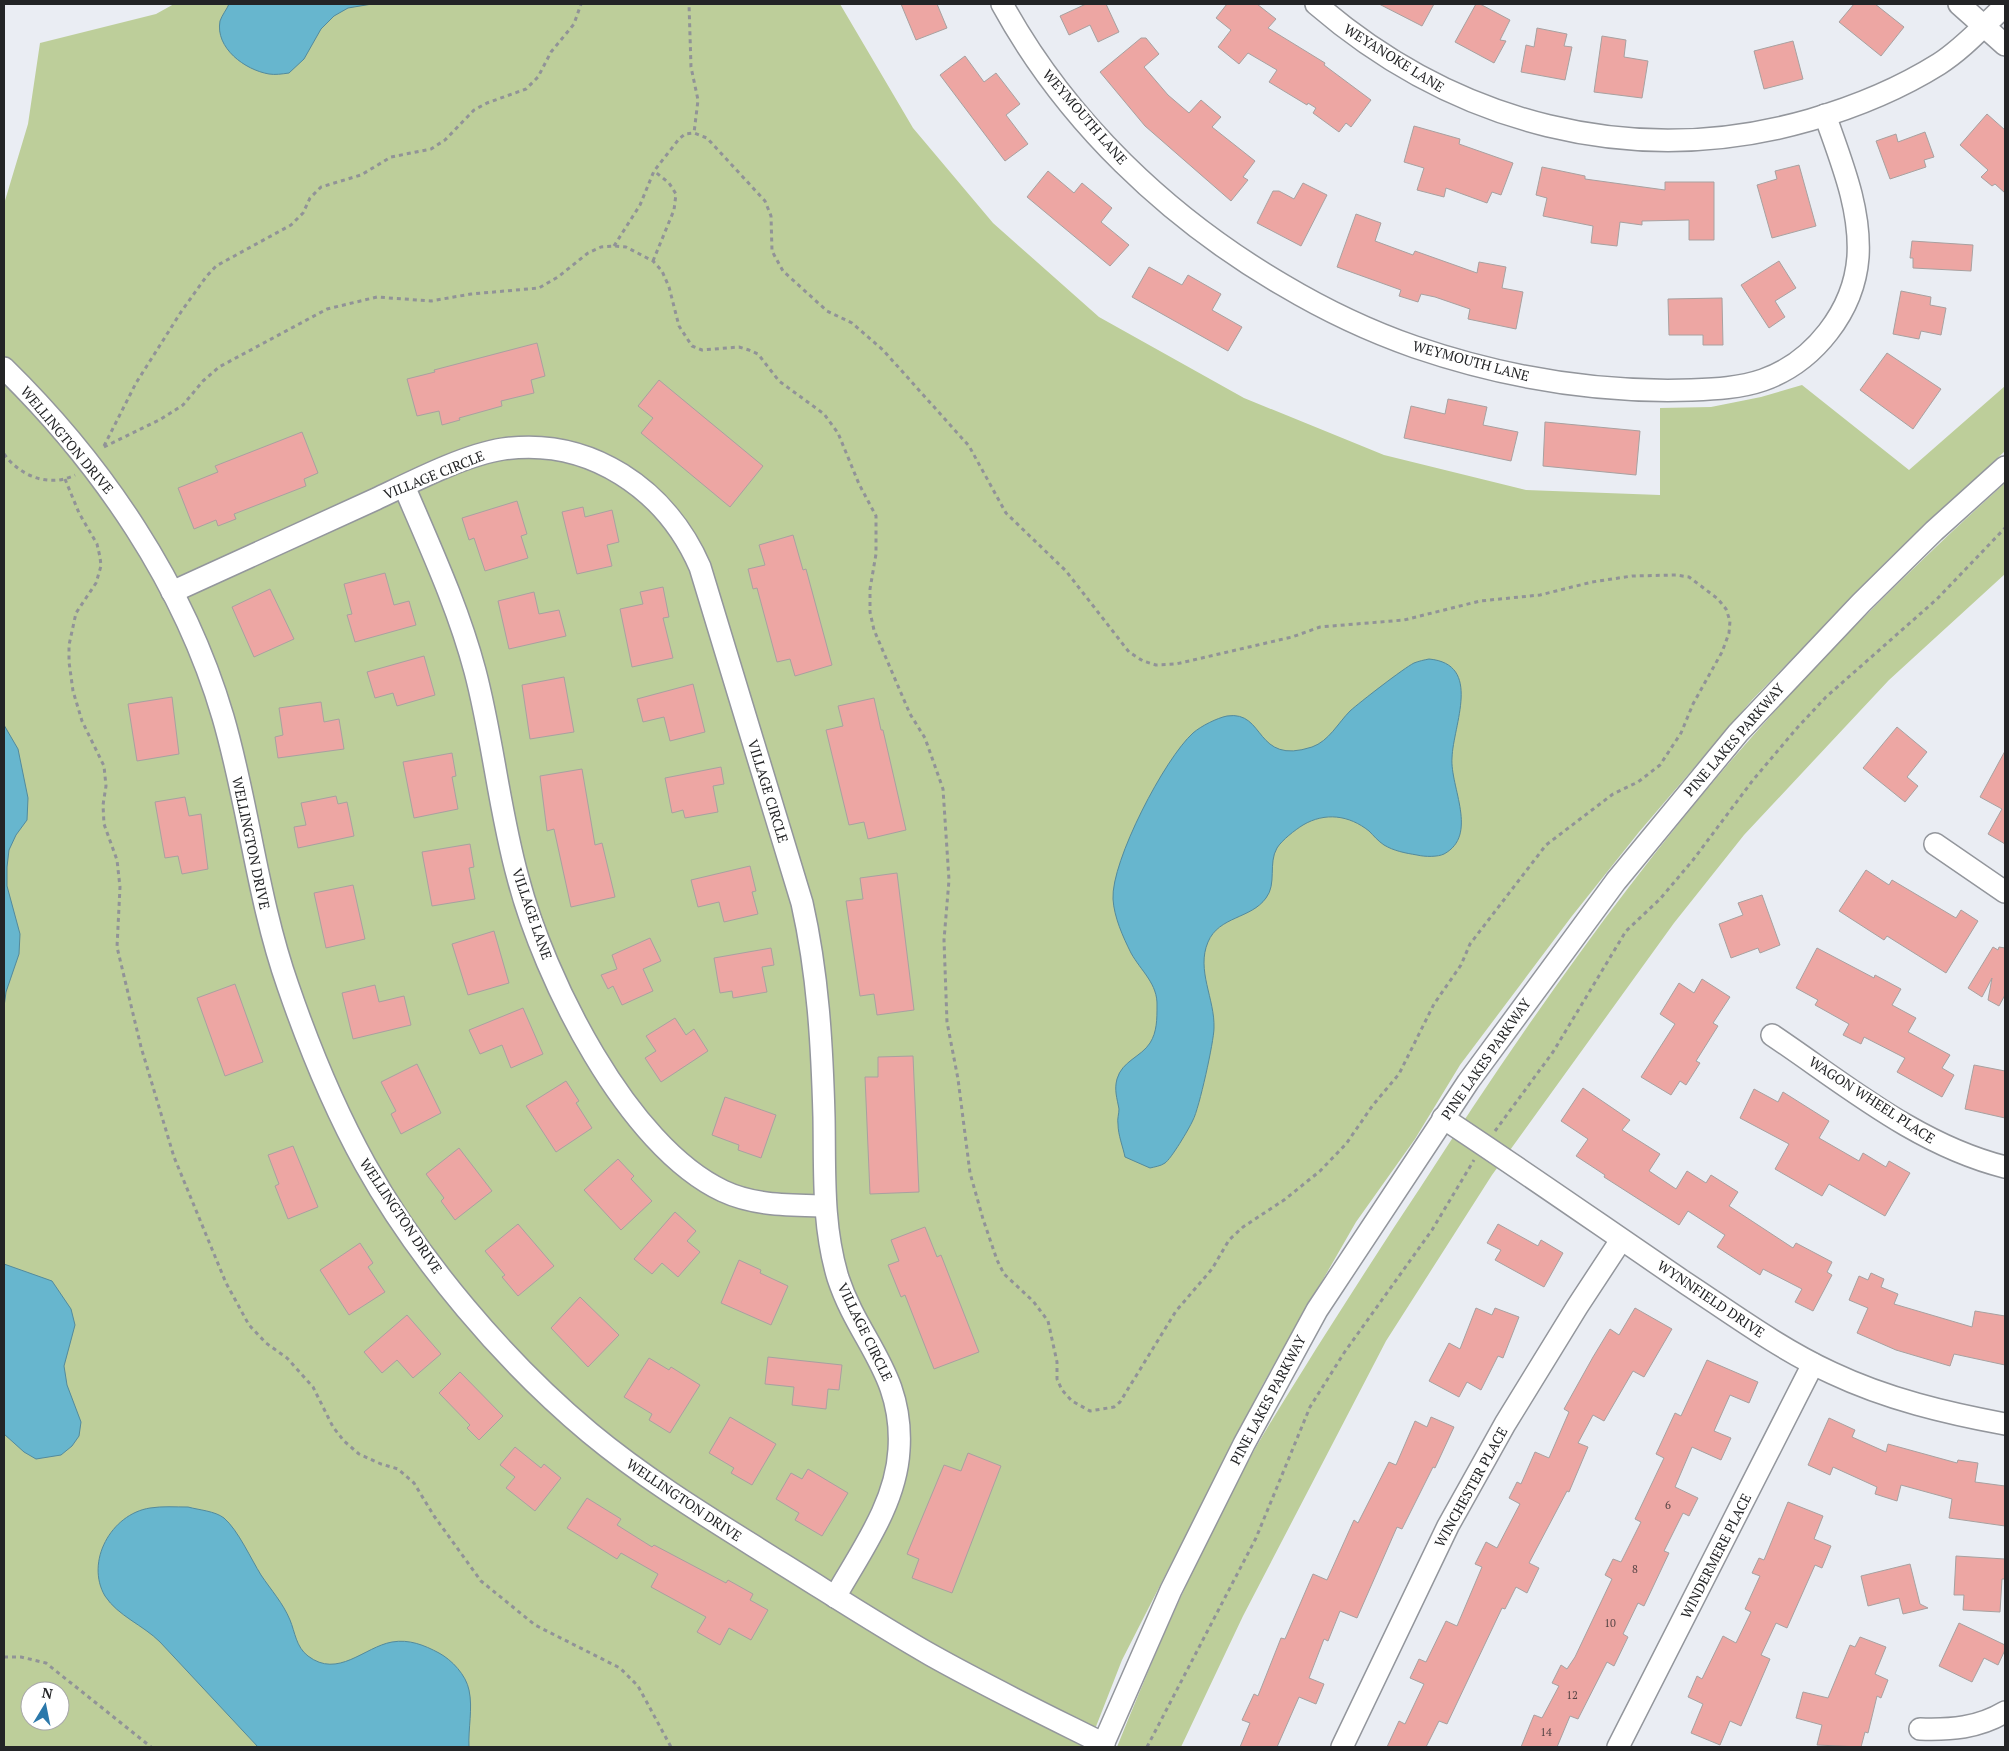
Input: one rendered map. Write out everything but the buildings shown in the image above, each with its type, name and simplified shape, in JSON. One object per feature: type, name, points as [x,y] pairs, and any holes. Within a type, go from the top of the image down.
[{"type":"street","name":"WEYMOUTH LANE","points":[[1002,4],[1042,67],[1100,139],[1174,209],[1245,261],[1332,312],[1390,337],[1462,361],[1520,375],[1578,385],[1674,391],[1739,386],[1777,374],[1794,364],[1821,340],[1837,320],[1851,293],[1855,276],[1858,243],[1857,224],[1849,188],[1825,115]]},
{"type":"street","name":"WEYANOKE LANE","points":[[1316,4],[1370,46],[1442,88],[1509,116],[1573,132],[1643,140],[1697,140],[1759,132],[1825,115],[1867,101],[1941,62],[2005,6]]},
{"type":"street","points":[[1959,4],[2005,45]]},
{"type":"street","name":"WELLINGTON DRIVE","points":[[4,368],[89,462],[133,525],[172,592],[201,654],[224,719],[262,899],[286,982],[338,1111],[380,1189],[449,1286],[496,1341],[567,1413],[640,1471],[836,1597],[980,1682],[1103,1746]]},
{"type":"street","name":"VILLAGE CIRCLE","points":[[172,592],[404,486],[485,453],[519,448],[554,450],[586,458],[634,483],[660,504],[685,536],[700,566],[807,925],[820,1017],[825,1206],[830,1246],[839,1281],[887,1375],[896,1408],[900,1436],[899,1461],[890,1496],[836,1597]]},
{"type":"street","name":"PINE LAKES PARKWAY","points":[[1103,1746],[1171,1590],[1248,1436],[1317,1310],[1443,1118],[1509,1024],[1616,881],[1726,747],[1854,610],[1934,531],[2005,467]]},
{"type":"street","name":"VILLAGE LANE","points":[[404,486],[444,580],[474,668],[486,718],[506,830],[527,911],[551,969],[585,1037],[618,1090],[652,1134],[672,1156],[696,1176],[722,1191],[745,1200],[776,1204],[825,1206]]},
{"type":"street","points":[[1935,844],[2005,892]]},
{"type":"street","name":"WAGON WHEEL PLACE","points":[[1772,1035],[1929,1139],[1967,1156],[2005,1167]]},
{"type":"street","name":"WYNNFIELD DRIVE","points":[[1443,1118],[1756,1330],[1813,1364],[1856,1384],[1896,1398],[1945,1412],[2005,1424]]},
{"type":"street","name":"WINCHESTER PLACE","points":[[1342,1747],[1448,1526],[1505,1424],[1577,1307],[1622,1240]]},
{"type":"street","name":"WINDERMERE PLACE","points":[[1618,1747],[1813,1364]]},
{"type":"street","points":[[1920,1729],[1962,1728],[1982,1723],[2005,1712]]},
{"type":"path","points":[[104,447],[136,383],[181,312],[211,272],[222,261],[291,225],[303,213],[310,198],[321,187],[361,175],[392,157],[431,149],[445,140],[474,110],[492,101],[526,89],[538,77],[551,52],[574,24],[581,4]]},
{"type":"path","points":[[690,4],[691,67],[698,93],[694,133]]},
{"type":"path","points":[[4,454],[11,463],[26,474],[46,480],[65,479],[80,472],[104,447],[183,405],[203,381],[219,367],[327,309],[377,297],[430,301],[471,294],[514,292],[539,288],[558,277],[588,253],[601,247],[626,247],[653,261],[662,271],[669,287],[679,326],[692,346],[702,350],[739,346],[758,354],[779,381],[824,414],[838,433],[859,484],[876,516],[876,554],[870,588],[870,612],[874,630],[910,714],[925,738],[944,789],[949,880],[944,940],[947,1022],[958,1079],[970,1173],[997,1260],[1004,1274],[1033,1301],[1048,1321],[1053,1343],[1057,1379],[1062,1390],[1082,1408],[1090,1410],[1114,1407],[1120,1402],[1176,1311],[1212,1269],[1229,1240],[1243,1227],[1284,1200],[1320,1171],[1346,1144],[1373,1105],[1399,1074],[1434,1004],[1461,965],[1470,944],[1546,845],[1613,794],[1638,782],[1660,764],[1680,733],[1693,704],[1722,652],[1729,634],[1730,621],[1726,609],[1718,599],[1689,577],[1676,575],[1632,576],[1592,582],[1540,595],[1480,600],[1410,619],[1320,626],[1292,637],[1176,664],[1156,665],[1143,661],[1129,652],[1066,571],[1006,513],[969,446],[883,350],[852,323],[827,311],[782,271],[772,251],[771,216],[765,201],[706,138],[694,133],[685,134],[679,139],[654,172],[640,206],[614,246]]},
{"type":"path","points":[[653,261],[674,210],[676,194],[670,183],[654,172]]},
{"type":"path","points":[[65,479],[80,513],[97,544],[100,557],[99,574],[96,583],[76,613],[69,645],[69,662],[79,714],[104,766],[106,786],[103,805],[104,824],[117,860],[120,887],[117,947],[141,1047],[174,1157],[226,1283],[249,1325],[266,1343],[287,1358],[313,1387],[333,1427],[344,1441],[360,1454],[381,1464],[398,1469],[414,1483],[434,1516],[481,1581],[535,1625],[620,1668],[638,1686],[671,1747]]},
{"type":"path","points":[[1491,1136],[1553,1052],[1626,931],[1660,899],[1693,860],[1753,780],[1826,697],[1937,599],[2005,528]]},
{"type":"path","points":[[1147,1747],[1256,1538],[1310,1407],[1344,1353],[1432,1230],[1477,1156]]},
{"type":"path","points":[[4,1657],[21,1657],[46,1663],[151,1747]]},
{"type":"green space","points":[[174,4],[840,4],[913,128],[993,223],[1099,317],[1244,398],[1384,455],[1526,490],[1660,495],[1660,408],[1711,407],[1761,397],[1802,385],[1909,470],[2005,386],[2005,451],[1889,559],[1752,700],[1639,832],[1572,916],[1460,1065],[1415,1139],[1356,1222],[1263,1384],[1122,1660],[1088,1747],[4,1747],[4,204],[28,124],[40,43],[156,14]]},
{"type":"green space","points":[[2005,483],[2005,574],[1889,680],[1744,835],[1674,923],[1492,1175],[1386,1341],[1243,1616],[1181,1747],[1117,1747],[1188,1581],[1219,1516],[1255,1449],[1316,1349],[1458,1129],[1571,964],[1651,858],[1767,719],[1866,615]]},
{"type":"water","points":[[229,4],[372,4],[348,8],[334,16],[321,29],[304,59],[289,73],[269,74],[260,72],[242,63],[227,49],[222,40],[220,21]]},
{"type":"water","points":[[1429,659],[1446,663],[1456,672],[1460,684],[1461,698],[1452,758],[1461,823],[1460,835],[1454,846],[1438,856],[1404,853],[1384,845],[1369,831],[1353,821],[1337,817],[1320,818],[1311,821],[1285,839],[1274,854],[1271,886],[1266,898],[1260,905],[1220,927],[1208,942],[1204,963],[1214,1017],[1214,1028],[1209,1060],[1196,1113],[1191,1124],[1168,1160],[1163,1164],[1150,1168],[1125,1157],[1118,1128],[1119,1109],[1116,1083],[1119,1073],[1127,1063],[1142,1052],[1152,1039],[1156,1025],[1157,998],[1152,984],[1131,953],[1119,927],[1113,899],[1115,882],[1130,836],[1168,764],[1193,733],[1209,723],[1227,716],[1239,716],[1249,721],[1270,744],[1280,749],[1293,751],[1312,747],[1323,741],[1350,711],[1401,671],[1414,663]]},
{"type":"water","points":[[4,725],[18,749],[28,798],[27,820],[16,835],[9,850],[7,867],[7,886],[20,934],[19,954],[6,992],[4,1007]]},
{"type":"water","points":[[4,1264],[52,1281],[71,1309],[75,1325],[64,1366],[67,1385],[81,1422],[79,1436],[72,1446],[61,1455],[36,1459],[24,1452],[4,1434]]},
{"type":"water","points":[[188,1507],[216,1514],[229,1523],[284,1608],[298,1644],[308,1656],[319,1662],[340,1663],[351,1660],[382,1645],[404,1641],[428,1647],[449,1660],[462,1674],[469,1690],[471,1704],[469,1747],[258,1747],[160,1642],[110,1603],[100,1583],[98,1569],[100,1555],[105,1542],[113,1530],[124,1520],[136,1512],[150,1508]]}]
